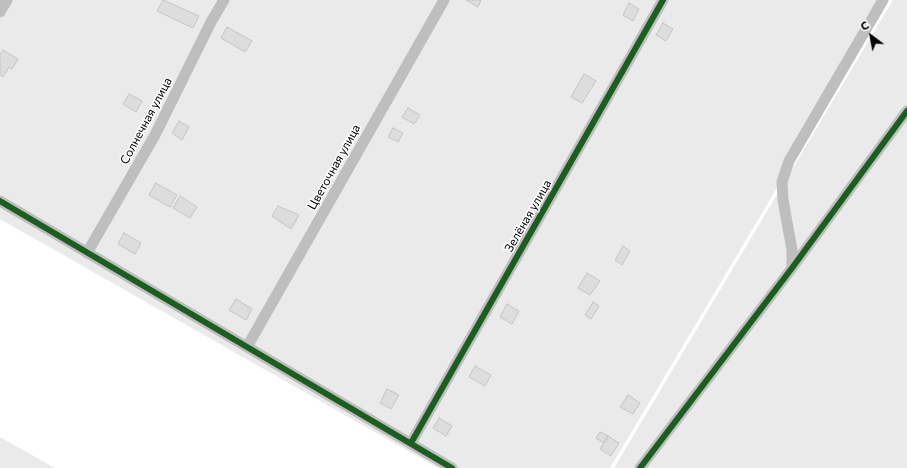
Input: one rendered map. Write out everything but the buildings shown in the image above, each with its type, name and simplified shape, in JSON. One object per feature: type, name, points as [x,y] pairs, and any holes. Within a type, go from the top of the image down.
[{"type":"street","points":[[0,12],[6,0]]},
{"type":"street","name":"Солнечная улица","points":[[87,254],[155,135],[211,22],[224,0]]},
{"type":"street","name":"Цветочная улица","points":[[247,347],[444,0]]},
{"type":"street","name":"Зелёная улица","points":[[411,443],[663,0]]},
{"type":"street","points":[[792,268],[792,250],[783,200],[782,182],[789,161],[883,0]]},
{"type":"street","points":[[640,468],[792,268],[907,111]]},
{"type":"street","points":[[0,202],[452,468]]},
{"type":"shaded area","points":[[0,0],[889,0],[610,468],[438,468],[0,219]]},
{"type":"shaded area","points":[[893,0],[907,0],[907,468],[614,468]]},
{"type":"shaded area","points":[[0,437],[55,468],[0,468]]},
{"type":"cycle path","points":[[411,443],[663,0]]},
{"type":"cycle path","points":[[640,468],[792,268],[907,111]]},
{"type":"cycle path","points":[[0,201],[452,468]]}]
